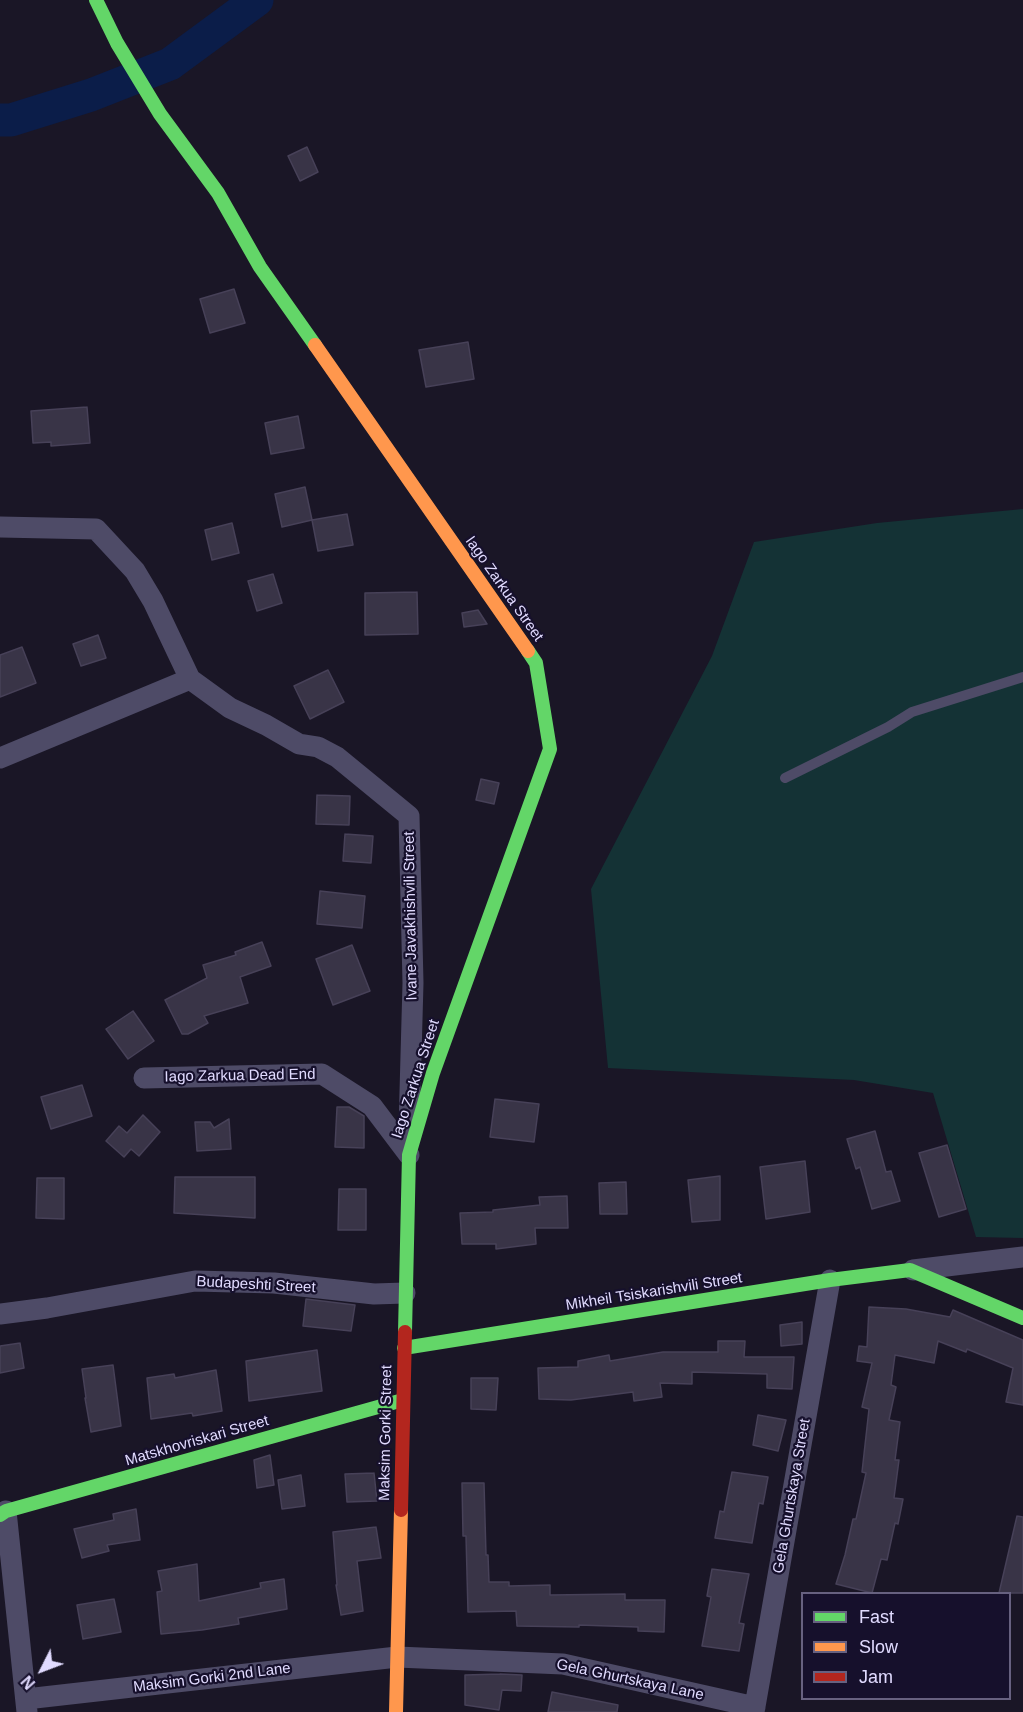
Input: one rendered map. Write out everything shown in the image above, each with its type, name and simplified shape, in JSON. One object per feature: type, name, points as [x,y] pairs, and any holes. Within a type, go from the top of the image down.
[{"type":"street","name":"Iago Zarkua Street","points":[[96,0],[117,43],[160,114],[218,193],[260,267],[536,663],[550,749],[433,1073],[408,1155]]},
{"type":"street","name":"Ivane Javakhishvili Street","points":[[0,527],[96,529],[135,571],[190,679],[230,708],[299,744],[318,747],[336,757],[409,816],[413,982],[408,1155]]},
{"type":"street","points":[[0,758],[190,679]]},
{"type":"street","name":"Iago Zarkua Dead End","points":[[144,1078],[322,1074],[372,1106],[408,1155]]},
{"type":"street","name":"Maksim Gorki Street","points":[[396,1712],[408,1155]]},
{"type":"street","points":[[909,1270],[1023,1257]]},
{"type":"street","points":[[909,1270],[1023,1318]]},
{"type":"street","name":"Mikheil Tsiskarishvili Street","points":[[404,1348],[909,1270]]},
{"type":"street","name":"Budapeshti Street","points":[[0,1314],[47,1308],[195,1281],[274,1283],[374,1294],[405,1293]]},
{"type":"street","name":"Gela Ghurtskaya Street","points":[[754,1709],[830,1281]]},
{"type":"street","name":"Matskhovriskari Street","points":[[3,1513],[403,1400]]},
{"type":"street","points":[[3,1513],[26,1706]]},
{"type":"street","name":"Gela Ghurtskaya Lane","points":[[398,1657],[563,1664],[754,1709]]},
{"type":"street","name":"Maksim Gorki 2nd Lane","points":[[26,1706],[398,1657]]},
{"type":"lane","points":[[785,778],[888,727],[912,712],[1023,677]]},
{"type":"green space","points":[[1023,509],[1023,1238],[976,1237],[933,1093],[854,1080],[608,1068],[591,889],[712,656],[754,542],[877,523]]},
{"type":"building","points":[[307,147],[318,172],[300,181],[288,156]]},
{"type":"building","points":[[234,289],[245,323],[210,333],[200,299]]},
{"type":"building","points":[[468,342],[474,379],[426,387],[419,350]]},
{"type":"building","points":[[87,407],[90,443],[51,446],[51,442],[33,443],[31,411]]},
{"type":"building","points":[[298,416],[304,448],[271,454],[265,423]]},
{"type":"building","points":[[305,487],[312,520],[282,527],[275,494]]},
{"type":"building","points":[[347,514],[353,545],[318,551],[312,520]]},
{"type":"building","points":[[232,523],[239,553],[212,560],[205,530]]},
{"type":"building","points":[[273,574],[282,603],[257,611],[248,581]]},
{"type":"building","points":[[417,592],[418,634],[365,635],[365,593]]},
{"type":"building","points":[[478,610],[487,624],[464,627],[462,613]]},
{"type":"building","points":[[98,635],[106,658],[81,666],[73,644]]},
{"type":"building","points":[[22,647],[36,683],[0,697],[0,655]]},
{"type":"building","points":[[328,670],[344,702],[310,719],[294,686]]},
{"type":"building","points":[[481,779],[499,783],[494,804],[476,800]]},
{"type":"building","points":[[317,795],[350,796],[349,825],[316,824]]},
{"type":"building","points":[[345,834],[373,836],[371,863],[343,861]]},
{"type":"building","points":[[320,891],[365,896],[362,928],[317,924]]},
{"type":"building","points":[[262,942],[271,966],[240,977],[248,1003],[204,1016],[208,1023],[188,1034],[182,1034],[165,1000],[207,978],[203,965],[236,955],[235,952]]},
{"type":"building","points":[[352,945],[370,991],[333,1005],[316,959]]},
{"type":"building","points":[[133,1011],[154,1041],[128,1059],[106,1029]]},
{"type":"building","points":[[82,1085],[92,1116],[51,1129],[41,1097]]},
{"type":"building","points":[[495,1099],[539,1104],[534,1142],[490,1137]]},
{"type":"building","points":[[337,1107],[349,1107],[364,1116],[364,1148],[335,1147]]},
{"type":"building","points":[[143,1115],[160,1132],[139,1156],[131,1149],[124,1157],[106,1141],[119,1126],[127,1133]]},
{"type":"building","points":[[229,1119],[231,1149],[197,1151],[195,1122],[210,1122],[214,1128]]},
{"type":"building","points":[[875,1131],[886,1172],[891,1171],[900,1201],[872,1209],[860,1167],[856,1169],[847,1139]]},
{"type":"building","points":[[947,1145],[966,1209],[939,1217],[919,1153]]},
{"type":"building","points":[[805,1161],[810,1212],[766,1219],[760,1167]]},
{"type":"building","points":[[720,1176],[720,1220],[692,1222],[688,1180]]},
{"type":"building","points":[[175,1177],[255,1177],[255,1218],[174,1213]]},
{"type":"building","points":[[37,1178],[64,1178],[64,1219],[36,1218]]},
{"type":"building","points":[[626,1182],[627,1214],[600,1214],[599,1183]]},
{"type":"building","points":[[339,1189],[366,1189],[366,1230],[338,1230]]},
{"type":"building","points":[[567,1196],[568,1228],[535,1228],[536,1244],[496,1249],[496,1244],[462,1244],[460,1213],[493,1212],[493,1210],[540,1205],[539,1197]]},
{"type":"building","points":[[306,1299],[355,1305],[351,1331],[303,1326]]},
{"type":"building","points":[[869,1307],[906,1309],[950,1317],[953,1310],[1023,1340],[1023,1405],[1006,1402],[1013,1368],[967,1349],[966,1352],[938,1341],[934,1363],[895,1355],[891,1385],[896,1387],[889,1420],[900,1422],[895,1460],[899,1460],[894,1498],[903,1499],[887,1560],[881,1559],[872,1592],[836,1584],[853,1519],[856,1519],[866,1473],[862,1472],[869,1409],[862,1407],[872,1363],[857,1361],[859,1346],[867,1347]]},
{"type":"building","points":[[802,1322],[802,1344],[781,1346],[780,1325]]},
{"type":"building","points":[[718,1341],[745,1341],[744,1357],[794,1357],[792,1389],[767,1388],[767,1374],[692,1372],[692,1384],[660,1383],[662,1397],[634,1401],[633,1392],[571,1400],[539,1399],[538,1368],[578,1367],[578,1361],[609,1355],[610,1361],[663,1352],[718,1352]]},
{"type":"building","points":[[20,1343],[24,1368],[0,1373],[0,1346]]},
{"type":"building","points":[[317,1350],[322,1391],[249,1401],[246,1361]]},
{"type":"building","points":[[113,1365],[121,1426],[91,1432],[82,1369]]},
{"type":"building","points":[[216,1370],[222,1411],[151,1419],[147,1378],[174,1374],[175,1378]]},
{"type":"building","points":[[471,1378],[498,1378],[496,1410],[471,1409]]},
{"type":"building","points":[[758,1415],[786,1420],[778,1451],[753,1445]]},
{"type":"building","points":[[270,1455],[274,1485],[257,1488],[254,1460]]},
{"type":"building","points":[[732,1472],[768,1477],[763,1504],[759,1503],[752,1543],[715,1538],[720,1511],[724,1512]]},
{"type":"building","points":[[374,1473],[377,1501],[347,1502],[345,1474]]},
{"type":"building","points":[[301,1475],[305,1506],[282,1509],[278,1480]]},
{"type":"building","points":[[462,1483],[484,1483],[489,1582],[509,1582],[509,1586],[550,1585],[550,1595],[625,1594],[625,1600],[665,1600],[664,1632],[638,1631],[638,1627],[517,1626],[516,1611],[468,1612]]},
{"type":"building","points":[[136,1509],[140,1540],[107,1545],[109,1551],[82,1558],[74,1529],[114,1520],[113,1514]]},
{"type":"building","points":[[1017,1516],[1023,1517],[1023,1593],[999,1592]]},
{"type":"building","points":[[376,1527],[381,1558],[357,1561],[363,1611],[341,1615],[336,1585],[333,1532]]},
{"type":"building","points":[[197,1564],[199,1601],[261,1588],[260,1583],[284,1579],[287,1609],[238,1618],[239,1624],[161,1634],[157,1592],[162,1591],[158,1571]]},
{"type":"building","points":[[712,1569],[749,1574],[739,1623],[744,1624],[739,1651],[702,1646],[711,1597],[707,1596]]},
{"type":"building","points":[[114,1599],[121,1632],[83,1639],[77,1605]]},
{"type":"building","points":[[465,1675],[522,1675],[521,1691],[502,1690],[499,1710],[465,1705]]},
{"type":"building","points":[[552,1692],[618,1705],[617,1712],[548,1712]]},
{"type":"waterway","points":[[0,120],[11,120],[91,95],[170,64],[257,0]]},
{"type":"traffic: fast","points":[[96,0],[117,43],[160,114],[218,193],[260,267],[315,345]]},
{"type":"traffic: fast","points":[[405,1332],[409,1155],[433,1073],[550,749],[536,663],[528,651]]},
{"type":"traffic: fast","points":[[404,1348],[830,1280],[910,1270],[1023,1318]]},
{"type":"traffic: fast","points":[[0,1515],[6,1511],[403,1400]]},
{"type":"traffic: slow","points":[[315,345],[528,651]]},
{"type":"traffic: slow","points":[[396,1712],[401,1510]]},
{"type":"traffic: jam","points":[[401,1510],[405,1332]]}]
